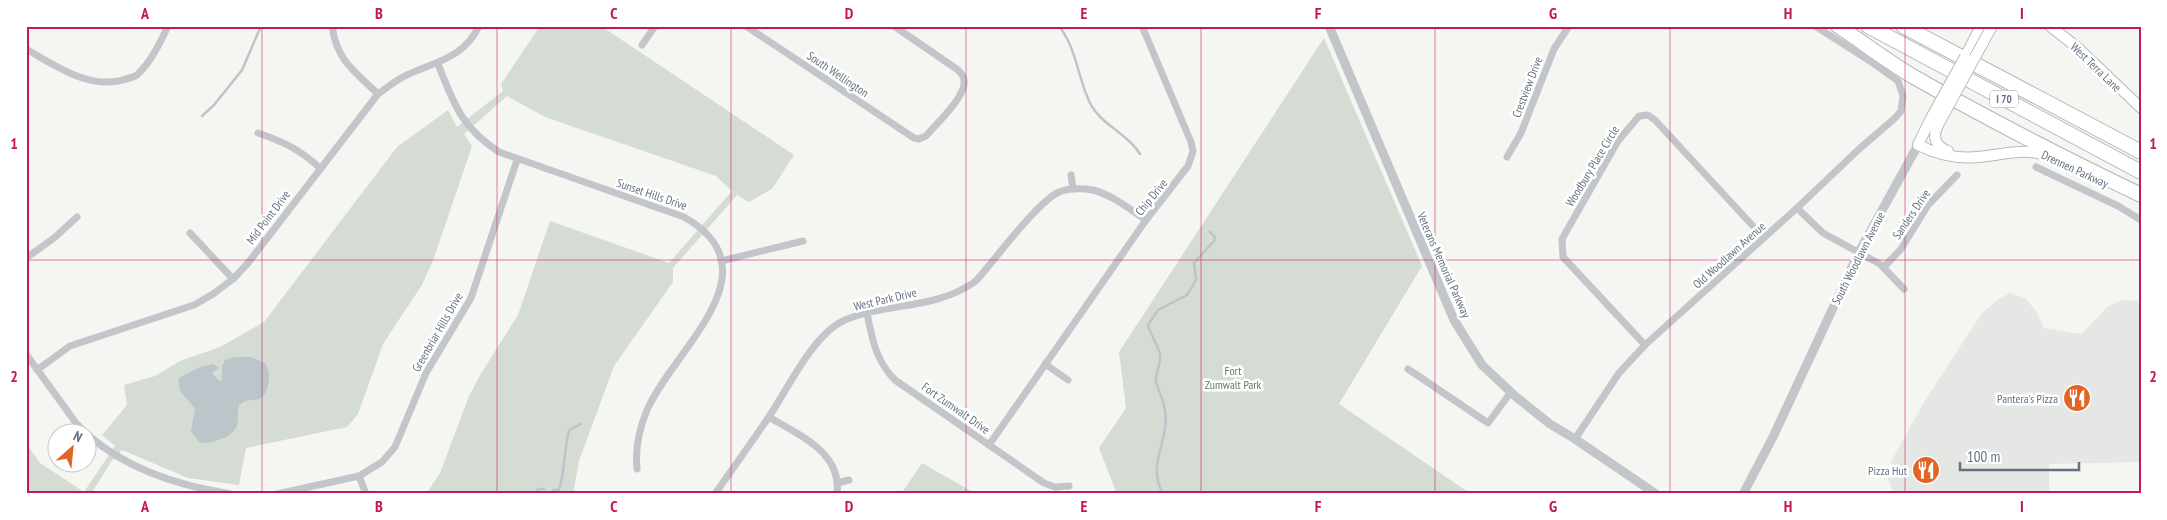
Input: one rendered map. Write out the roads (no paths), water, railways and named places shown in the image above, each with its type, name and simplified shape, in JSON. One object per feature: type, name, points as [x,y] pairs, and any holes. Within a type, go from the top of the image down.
[{"type":"highway","points":[[1838,26],[1880,56],[1914,77],[2028,139],[2141,195]]},
{"type":"highway","name":"I 70","points":[[1868,26],[2141,172]]},
{"type":"highway","name":"I 70","points":[[1903,26],[2100,132],[2141,152]]},
{"type":"highway","points":[[2100,132],[2141,144]]},
{"type":"main road","name":"South Woodlawn Avenue","points":[[1918,145],[1934,122],[1981,26]]},
{"type":"main road","points":[[1965,158],[1939,145],[1934,139],[1934,122],[1992,26]]},
{"type":"main road","name":"West Terra Lane","points":[[2050,26],[2078,48],[2124,94],[2141,108]]},
{"type":"main road","name":"Drennen Parkway","points":[[1918,145],[1926,149],[1965,158],[2014,152],[2042,153],[2141,201]]},
{"type":"street","points":[[26,49],[83,78],[96,82],[110,83],[135,76],[158,46],[168,26]]},
{"type":"street","points":[[332,26],[334,43],[342,60],[378,94]]},
{"type":"street","name":"Mid Point Drive","points":[[37,370],[70,346],[194,305],[214,294],[233,279],[248,263],[378,94],[406,75],[438,64],[458,52],[479,26]]},
{"type":"street","points":[[642,45],[655,26]]},
{"type":"street","name":"South Wellington","points":[[746,26],[914,138],[919,139],[926,136],[960,97],[964,89],[964,79],[958,70],[894,26]]},
{"type":"street","name":"Chip Drive","points":[[989,445],[1146,220],[1176,184],[1188,166],[1193,151],[1142,26]]},
{"type":"street","name":"Veterans Memorial Parkway","points":[[1329,26],[1454,320],[1482,365],[1510,392],[1550,424],[1575,438],[1656,494]]},
{"type":"street","name":"Crestview Drive","points":[[1507,157],[1521,133],[1554,49],[1569,26]]},
{"type":"street","name":"Old Woodlawn Avenue","points":[[1575,438],[1620,373],[1645,345],[1798,208],[1901,111],[1903,96],[1898,81],[1815,26]]},
{"type":"street","name":"Sunset Hills Drive","points":[[438,64],[454,104],[467,125],[484,142],[499,152],[517,160],[684,217],[700,228],[713,241],[721,261],[723,274],[719,299],[706,322],[667,376],[647,410],[635,448],[636,470]]},
{"type":"street","points":[[2124,94],[2141,98]]},
{"type":"street","name":"Woodbury Place Circle","points":[[1645,345],[1574,270],[1563,257],[1561,246],[1562,239],[1618,142],[1639,116],[1648,115],[1655,120],[1764,238]]},
{"type":"street","points":[[258,133],[300,151],[320,168]]},
{"type":"street","name":"South Woodlawn Avenue","points":[[1743,494],[1773,437],[1859,252],[1918,145]]},
{"type":"street","name":"Greenbriar Hills Drive","points":[[277,494],[360,476],[382,462],[396,447],[426,373],[471,298],[517,160]]},
{"type":"street","points":[[2036,167],[2118,206],[2141,220]]},
{"type":"street","points":[[1072,175],[1073,189]]},
{"type":"street","name":"Sanders Drive","points":[[1884,267],[1901,249],[1928,205],[1957,175]]},
{"type":"street","name":"West Park Drive","points":[[715,494],[814,348],[838,324],[867,313],[948,298],[963,291],[976,282],[1043,203],[1059,192],[1073,189],[1088,189],[1106,194],[1146,220]]},
{"type":"street","points":[[1798,208],[1823,233],[1884,267],[1904,289]]},
{"type":"street","points":[[26,258],[54,238],[77,217]]},
{"type":"street","points":[[190,232],[233,279]]},
{"type":"street","points":[[721,261],[803,241]]},
{"type":"street","name":"Fort Zumwalt Drive","points":[[867,313],[875,351],[891,376],[1044,483],[1055,487],[1069,486]]},
{"type":"street","points":[[26,354],[77,422]]},
{"type":"street","points":[[1045,364],[1068,380]]},
{"type":"street","points":[[1408,369],[1488,423],[1510,392]]},
{"type":"street","points":[[769,417],[813,443],[824,452],[832,464],[837,483],[837,494]]},
{"type":"street","points":[[98,442],[139,468],[167,480],[231,494]]},
{"type":"street","points":[[360,476],[366,494]]},
{"type":"street","points":[[837,483],[849,480]]},
{"type":"waterway","points":[[202,116],[214,105],[242,70],[261,26]]},
{"type":"waterway","points":[[1059,26],[1070,45],[1091,105],[1140,154]]},
{"type":"waterway","points":[[1163,494],[1158,483],[1157,472],[1157,462],[1166,422],[1164,407],[1156,381],[1160,354],[1148,325],[1158,310],[1187,295],[1196,280],[1194,263],[1214,241],[1215,237],[1210,232]]},
{"type":"waterway","points":[[553,490],[559,490],[561,483],[569,430],[581,424]]},
{"type":"waterway","points":[[536,494],[538,489],[544,489]]},
{"type":"place","name":"Pantera's Pizza","points":[[2077,398]]},
{"type":"place","name":"Pizza Hut","points":[[1926,470]]},
{"type":"park label","name":"Fort Zumwalt Park","points":[[1233,377]]}]
